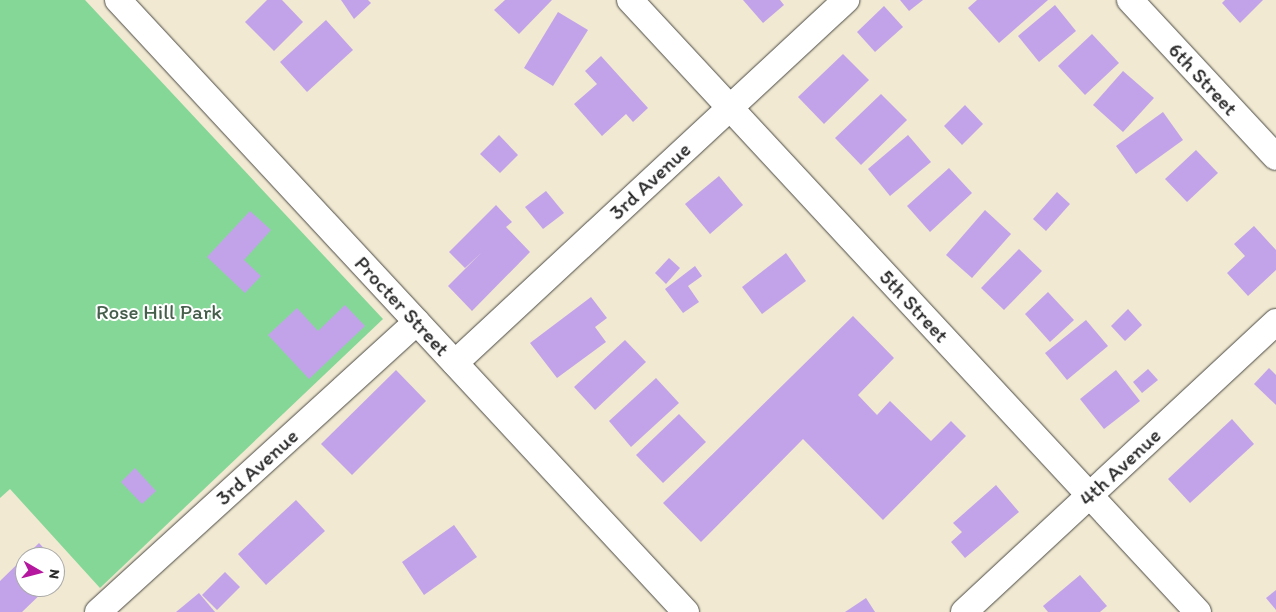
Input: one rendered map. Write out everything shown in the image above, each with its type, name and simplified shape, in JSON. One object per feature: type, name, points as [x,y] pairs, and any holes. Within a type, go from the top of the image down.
[{"type":"street","name":"Procter Street","points":[[118,0],[686,612]]},
{"type":"street","name":"5th Street","points":[[630,0],[1198,612]]},
{"type":"street","name":"3rd Avenue","points":[[455,363],[846,0]]},
{"type":"street","name":"6th Street","points":[[1130,0],[1276,157]]},
{"type":"street","name":"3rd Avenue","points":[[98,612],[417,322]]},
{"type":"street","name":"4th Avenue","points":[[964,612],[1276,322]]},
{"type":"green space","name":"Rose Hill Park","points":[[0,0],[85,0],[383,319],[100,588],[65,550],[65,547],[63,547],[10,489],[0,498]]},
{"type":"building","points":[[267,0],[282,0],[303,22],[274,51],[245,22]]},
{"type":"building","points":[[341,0],[368,0],[371,3],[354,19]]},
{"type":"building","points":[[505,0],[552,0],[519,34],[494,10]]},
{"type":"building","points":[[743,0],[780,0],[784,5],[763,23]]},
{"type":"building","points":[[900,0],[923,0],[909,11]]},
{"type":"building","points":[[977,0],[1048,0],[999,43],[968,8]]},
{"type":"building","points":[[1225,0],[1263,0],[1240,23],[1222,3]]},
{"type":"building","points":[[1055,5],[1076,31],[1039,62],[1018,36]]},
{"type":"building","points":[[884,6],[903,27],[875,52],[857,32]]},
{"type":"building","points":[[558,12],[588,30],[553,86],[524,68]]},
{"type":"building","points":[[326,20],[353,50],[307,92],[280,62]]},
{"type":"building","points":[[1092,34],[1119,63],[1085,95],[1058,66]]},
{"type":"building","points":[[843,54],[869,80],[824,124],[798,97]]},
{"type":"building","points":[[601,56],[648,108],[633,122],[626,114],[602,136],[574,104],[597,84],[585,71]]},
{"type":"building","points":[[1123,71],[1154,98],[1123,132],[1093,105]]},
{"type":"building","points":[[881,94],[907,120],[861,165],[835,138]]},
{"type":"building","points":[[965,105],[983,124],[962,145],[944,126]]},
{"type":"building","points":[[1163,112],[1183,140],[1136,174],[1116,146]]},
{"type":"building","points":[[499,135],[518,155],[500,173],[480,154]]},
{"type":"building","points":[[908,135],[931,162],[890,196],[868,169]]},
{"type":"building","points":[[1196,150],[1218,173],[1187,202],[1165,179]]},
{"type":"building","points":[[949,168],[972,193],[930,232],[907,206]]},
{"type":"building","points":[[719,176],[743,205],[710,234],[685,204]]},
{"type":"building","points":[[546,191],[564,213],[543,229],[525,207]]},
{"type":"building","points":[[1057,192],[1070,204],[1046,231],[1033,219]]},
{"type":"building","points":[[496,205],[512,222],[506,227],[530,252],[472,311],[448,286],[481,253],[465,268],[449,252]]},
{"type":"building","points":[[985,210],[1011,234],[972,278],[946,255]]},
{"type":"building","points":[[250,211],[271,230],[244,260],[261,276],[245,293],[207,257]]},
{"type":"building","points":[[1254,226],[1276,250],[1276,270],[1248,296],[1227,273],[1245,256],[1234,244]]},
{"type":"building","points":[[1019,249],[1042,271],[1004,310],[981,288]]},
{"type":"building","points":[[786,253],[806,281],[762,314],[742,287]]},
{"type":"building","points":[[669,258],[680,268],[666,284],[655,273]]},
{"type":"building","points":[[695,266],[702,276],[688,286],[699,302],[683,313],[665,289]]},
{"type":"building","points":[[1048,292],[1074,320],[1050,342],[1025,314]]},
{"type":"building","points":[[591,297],[607,318],[595,327],[606,342],[557,378],[530,343]]},
{"type":"building","points":[[345,305],[365,326],[309,379],[268,335],[297,308],[318,331]]},
{"type":"building","points":[[1128,309],[1142,325],[1125,341],[1111,326]]},
{"type":"building","points":[[853,316],[894,358],[858,395],[877,415],[890,401],[931,441],[951,421],[966,436],[883,520],[803,439],[701,542],[663,503]]},
{"type":"building","points":[[1086,320],[1108,346],[1067,380],[1045,353]]},
{"type":"building","points":[[625,340],[646,362],[595,410],[574,387]]},
{"type":"building","points":[[1269,368],[1276,375],[1276,405],[1254,384]]},
{"type":"building","points":[[1148,369],[1158,380],[1142,393],[1133,382]]},
{"type":"building","points":[[396,370],[426,401],[352,475],[321,444]]},
{"type":"building","points":[[1116,370],[1140,401],[1104,429],[1080,399]]},
{"type":"building","points":[[656,378],[679,403],[631,447],[609,421]]},
{"type":"building","points":[[679,414],[706,442],[663,483],[636,455]]},
{"type":"building","points":[[1232,419],[1254,444],[1190,503],[1168,479]]},
{"type":"building","points":[[135,468],[156,491],[142,504],[121,482]]},
{"type":"building","points":[[996,485],[1019,512],[965,558],[951,542],[962,532],[953,523]]},
{"type":"building","points":[[296,500],[325,531],[266,585],[238,554]]},
{"type":"building","points":[[454,525],[477,557],[424,595],[402,562]]},
{"type":"building","points":[[39,543],[43,547],[35,547]]},
{"type":"building","points":[[15,566],[15,597],[38,597],[22,612],[0,612],[0,581]]},
{"type":"building","points":[[225,572],[240,587],[217,610],[202,595]]},
{"type":"building","points":[[1080,575],[1107,606],[1100,612],[1048,612],[1043,606]]},
{"type":"building","points":[[1276,590],[1276,610],[1266,598]]},
{"type":"building","points":[[199,593],[215,612],[176,612]]},
{"type":"building","points":[[866,598],[875,612],[845,612]]}]
